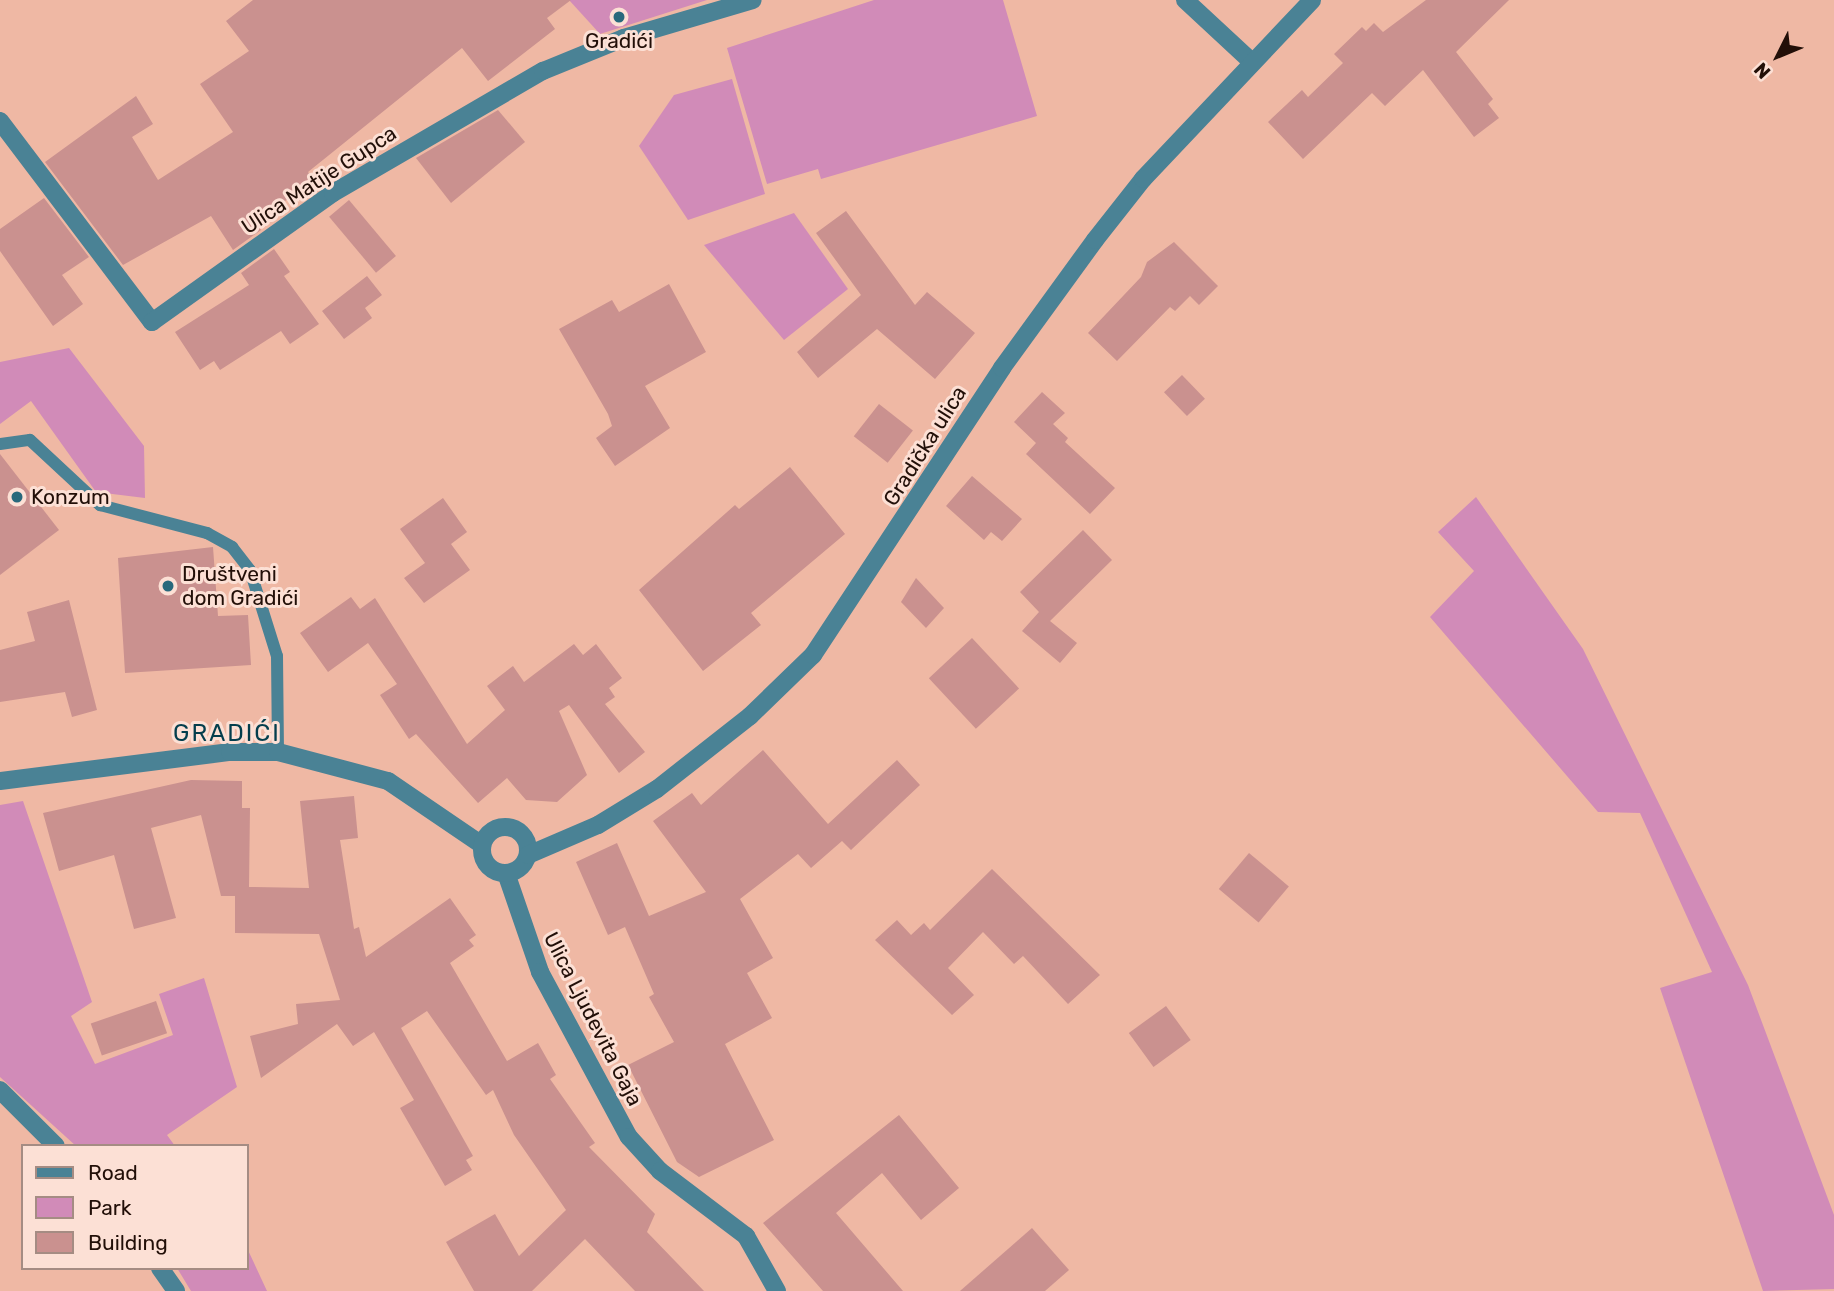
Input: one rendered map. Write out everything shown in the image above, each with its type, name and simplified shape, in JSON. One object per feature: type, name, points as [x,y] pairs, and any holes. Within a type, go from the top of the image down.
[{"type":"street","name":"Ulica Matije Gupca","points":[[0,121],[152,322],[333,193],[542,71],[624,38],[753,0]]},
{"type":"street","points":[[1185,0],[1252,62]]},
{"type":"street","name":"Gradička ulica","points":[[528,855],[598,825],[657,789],[791,678],[862,588],[1002,368],[1087,250],[1143,179],[1312,0]]},
{"type":"street","points":[[0,782],[230,752],[278,752],[337,763],[388,781],[482,845],[487,865],[506,873],[528,855],[523,835],[505,826],[482,845]]},
{"type":"street","name":"Ulica Ljudevita Gaja","points":[[506,873],[540,972],[629,1137],[660,1171],[746,1236],[777,1291]]},
{"type":"street","points":[[0,1090],[54,1144]]},
{"type":"street","points":[[161,1270],[176,1291]]},
{"type":"lane","points":[[0,444],[30,440],[100,505],[207,533],[232,547],[250,570],[276,656],[278,752]]},
{"type":"green space","name":"Gradići","points":[[569,0],[707,0],[600,34]]},
{"type":"green space","points":[[874,0],[1003,0],[1037,116],[821,179],[818,169],[767,184],[727,48]]},
{"type":"green space","points":[[732,79],[765,194],[688,220],[639,146],[674,95]]},
{"type":"green space","points":[[794,213],[848,289],[784,340],[704,245]]},
{"type":"green space","points":[[69,348],[144,446],[145,498],[96,492],[31,401],[0,424],[0,362]]},
{"type":"green space","points":[[1476,497],[1583,649],[1748,985],[1834,1215],[1834,1289],[1763,1291],[1660,988],[1712,972],[1640,813],[1598,812],[1430,617],[1474,571],[1438,532]]},
{"type":"green space","points":[[23,801],[92,1002],[71,1016],[95,1064],[173,1035],[159,994],[204,978],[237,1087],[167,1135],[174,1144],[74,1144],[0,1077],[0,805]]},
{"type":"green space","points":[[248,1250],[267,1291],[191,1291],[178,1270],[248,1270]]},
{"type":"building","points":[[253,0],[571,0],[547,18],[555,29],[488,81],[462,48],[308,172],[315,181],[255,221],[261,230],[233,250],[211,216],[123,265],[45,162],[136,96],[153,124],[132,137],[158,180],[233,132],[200,84],[249,51],[226,21]]},
{"type":"building","points":[[1426,0],[1509,0],[1456,52],[1493,99],[1488,104],[1499,118],[1474,137],[1423,70],[1385,106],[1372,93],[1303,159],[1268,122],[1302,90],[1308,97],[1343,63],[1334,54],[1362,27],[1366,31],[1374,23],[1383,32]]},
{"type":"building","points":[[498,110],[525,142],[451,203],[416,158]]},
{"type":"building","points":[[44,198],[89,257],[62,275],[83,304],[53,326],[0,251],[0,229]]},
{"type":"building","points":[[349,200],[396,256],[376,273],[329,217]]},
{"type":"building","points":[[846,211],[915,305],[927,292],[975,333],[935,379],[877,329],[818,378],[797,352],[861,295],[816,233]]},
{"type":"building","points":[[1174,242],[1218,286],[1199,305],[1190,296],[1175,311],[1170,307],[1117,361],[1088,333],[1141,277],[1147,262]]},
{"type":"building","points":[[274,249],[290,272],[284,276],[319,324],[290,344],[281,331],[220,370],[214,361],[200,370],[175,332],[249,285],[241,273]]},
{"type":"building","points":[[367,276],[382,295],[365,308],[372,318],[344,339],[322,311]]},
{"type":"building","points":[[669,284],[706,352],[645,386],[670,428],[615,466],[596,438],[612,426],[608,414],[559,329],[612,300],[619,312]]},
{"type":"building","points":[[1182,375],[1205,399],[1187,416],[1164,392]]},
{"type":"building","points":[[1042,392],[1065,413],[1053,424],[1068,438],[1065,442],[1115,488],[1090,514],[1026,454],[1036,443],[1014,422]]},
{"type":"building","points":[[879,404],[913,430],[888,463],[854,436]]},
{"type":"building","name":"Konzum","points":[[0,454],[59,530],[0,575]]},
{"type":"building","points":[[790,467],[845,534],[751,613],[761,625],[703,671],[639,590],[735,505],[739,509]]},
{"type":"building","points":[[972,476],[1022,519],[1002,541],[991,532],[984,540],[946,506]]},
{"type":"building","points":[[443,498],[467,532],[451,544],[470,570],[424,603],[404,578],[425,563],[400,529]]},
{"type":"building","points":[[1083,530],[1112,560],[1050,621],[1077,643],[1060,663],[1022,631],[1039,612],[1020,592]]},
{"type":"building","name":"Društveni dom Gradići","points":[[213,547],[218,616],[248,615],[251,665],[125,673],[118,558]]},
{"type":"building","points":[[916,578],[944,608],[926,628],[901,602]]},
{"type":"building","points":[[351,597],[360,609],[375,598],[467,744],[505,710],[487,686],[513,666],[524,682],[574,644],[583,655],[596,644],[622,678],[609,688],[615,697],[605,704],[645,752],[619,773],[569,705],[559,711],[587,775],[557,802],[526,800],[507,778],[478,803],[416,734],[409,739],[380,695],[397,684],[368,643],[328,672],[300,633]]},
{"type":"building","points":[[69,600],[97,710],[72,717],[65,692],[0,702],[0,650],[35,641],[27,612]]},
{"type":"building","points":[[972,638],[1019,688],[976,729],[929,678]]},
{"type":"building","points":[[763,750],[828,824],[897,760],[920,785],[851,850],[842,841],[811,868],[798,854],[740,899],[773,958],[747,973],[772,1018],[725,1044],[774,1140],[699,1177],[677,1162],[628,1065],[674,1042],[649,997],[654,994],[625,927],[608,935],[576,862],[617,843],[649,916],[706,892],[653,821],[692,793],[701,805]]},
{"type":"building","points":[[191,780],[242,781],[242,808],[250,808],[249,887],[309,888],[300,801],[354,796],[358,838],[340,840],[354,929],[359,927],[366,957],[450,898],[476,935],[469,940],[474,946],[450,963],[507,1061],[538,1043],[556,1075],[550,1079],[595,1143],[589,1147],[655,1214],[647,1232],[704,1291],[635,1291],[585,1239],[532,1291],[474,1291],[446,1242],[495,1214],[519,1256],[566,1210],[514,1135],[493,1090],[486,1095],[427,1011],[401,1028],[473,1156],[466,1160],[472,1170],[445,1186],[400,1108],[414,1100],[374,1032],[353,1046],[337,1024],[261,1078],[250,1036],[298,1024],[296,1004],[340,1000],[319,934],[235,933],[235,896],[221,896],[201,815],[151,828],[176,918],[134,929],[114,855],[59,871],[43,813]]},
{"type":"building","points":[[1249,853],[1289,886],[1259,922],[1219,889]]},
{"type":"building","points":[[992,869],[1100,975],[1068,1004],[1023,956],[1014,964],[983,932],[948,968],[974,995],[952,1015],[875,940],[897,920],[911,935],[924,923],[930,930]]},
{"type":"building","points":[[156,1001],[167,1033],[102,1056],[91,1023]]},
{"type":"building","points":[[1166,1006],[1191,1040],[1153,1067],[1129,1033]]},
{"type":"building","points":[[899,1115],[959,1188],[921,1220],[882,1173],[836,1213],[903,1291],[823,1291],[763,1223]]},
{"type":"building","points":[[1032,1228],[1069,1270],[1045,1291],[960,1291]]},
{"type":"place","name":"Gradići","points":[[619,17]]},
{"type":"place","name":"Konzum","points":[[17,497]]},
{"type":"place","name":"Društveni dom Gradići","points":[[168,586]]},
{"type":"district","name":"GRADIĆI","points":[[227,734]]}]
